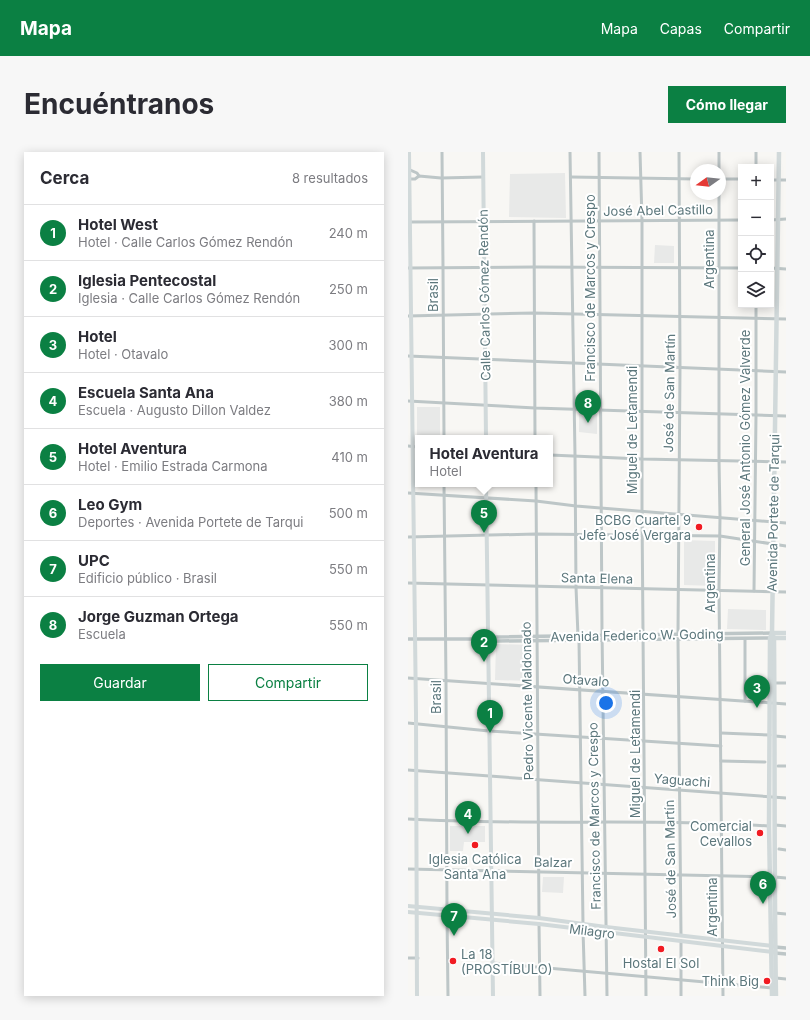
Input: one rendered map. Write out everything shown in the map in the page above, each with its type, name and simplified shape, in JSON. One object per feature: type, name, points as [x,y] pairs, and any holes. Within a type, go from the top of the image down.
[{"type":"main road","points":[[409,152],[410,402],[413,446],[416,678],[417,996]]},
{"type":"main road","name":"Calle Carlos Gómez Rendón","points":[[482,152],[486,435]]},
{"type":"main road","name":"Avenida Portete de Tarqui","points":[[773,946],[775,914],[769,826],[772,797],[772,591],[779,152]]},
{"type":"main road","points":[[486,487],[491,871],[490,963],[492,996]]},
{"type":"main road","name":"Avenida Federico W. Goding","points":[[772,637],[786,633]]},
{"type":"main road","name":"Avenida Portete de Tarqui","points":[[772,637],[774,683],[772,703]]},
{"type":"main road","name":"Avenida Federico W. Goding","points":[[772,637],[786,638]]},
{"type":"main road","name":"Avenida Portete de Tarqui","points":[[772,797],[775,825],[772,877],[772,996]]},
{"type":"main road","name":"Milagro","points":[[408,906],[539,918],[606,928],[722,940]]},
{"type":"main road","name":"Milagro","points":[[408,912],[539,924],[773,952]]},
{"type":"main road","points":[[722,940],[773,946]]},
{"type":"main road","name":"Avenida Portete de Tarqui","points":[[773,952],[776,978],[776,996]]},
{"type":"street","name":"Brasil","points":[[442,152],[444,435]]},
{"type":"street","points":[[570,152],[575,409],[576,587],[579,638],[584,924]]},
{"type":"street","name":"Francisco de Marcos y Crespo","points":[[599,152],[600,457],[606,933]]},
{"type":"street","name":"Miguel de Letamendi","points":[[640,152],[642,220],[642,511],[646,996]]},
{"type":"street","name":"José de San Martín","points":[[679,152],[680,367],[678,637],[681,935]]},
{"type":"street","points":[[719,152],[719,164]]},
{"type":"street","points":[[756,152],[756,164]]},
{"type":"street","points":[[408,169],[417,173],[419,176]]},
{"type":"street","points":[[409,179],[419,176],[441,178],[483,177]]},
{"type":"street","points":[[571,177],[690,178]]},
{"type":"street","points":[[726,178],[738,179]]},
{"type":"street","points":[[774,180],[786,180]]},
{"type":"street","name":"Argentina","points":[[719,200],[719,589],[723,996]]},
{"type":"street","points":[[774,220],[786,219]]},
{"type":"street","name":"José Abel Castillo","points":[[409,222],[738,220]]},
{"type":"street","points":[[534,222],[535,435]]},
{"type":"street","points":[[410,268],[738,268]]},
{"type":"street","points":[[777,268],[786,269]]},
{"type":"street","name":"General José Antonio Gómez Valverde","points":[[754,590],[756,308]]},
{"type":"street","points":[[410,316],[534,313],[786,319]]},
{"type":"street","points":[[410,356],[786,372]]},
{"type":"street","points":[[410,402],[535,408],[786,416]]},
{"type":"street","points":[[553,455],[642,459],[786,462]]},
{"type":"street","name":"Brasil","points":[[444,487],[447,910]]},
{"type":"street","name":"Pedro Vicente Maldonado","points":[[536,487],[539,918]]},
{"type":"street","points":[[408,493],[536,501],[576,506],[786,523]]},
{"type":"street","points":[[408,537],[536,534],[720,536],[786,546]]},
{"type":"street","name":"Santa Elena","points":[[408,583],[487,586],[719,589],[786,592]]},
{"type":"street","name":"Avenida Federico W. Goding","points":[[678,637],[720,634],[772,637]]},
{"type":"street","name":"Avenida Federico W. Goding","points":[[408,639],[488,639],[497,641],[537,638],[602,637],[678,637],[720,639],[772,637]]},
{"type":"street","points":[[745,639],[745,700]]},
{"type":"street","name":"Otavalo","points":[[408,678],[446,682],[603,691],[720,700],[745,700],[786,704]]},
{"type":"street","points":[[774,683],[786,683]]},
{"type":"street","points":[[408,723],[446,728],[721,746]]},
{"type":"street","points":[[721,733],[786,737]]},
{"type":"street","points":[[721,761],[765,762]]},
{"type":"street","points":[[778,766],[786,766]]},
{"type":"street","name":"Yaguachi","points":[[408,770],[786,798]]},
{"type":"street","points":[[408,819],[538,823],[680,822],[769,826]]},
{"type":"street","points":[[775,825],[786,826]]},
{"type":"street","points":[[779,849],[786,850]]},
{"type":"street","name":"Balzar","points":[[408,869],[786,878]]},
{"type":"street","points":[[775,914],[786,914]]},
{"type":"street","points":[[447,916],[448,996]]},
{"type":"street","points":[[539,924],[540,996]]},
{"type":"street","points":[[583,930],[585,996]]},
{"type":"street","points":[[606,933],[607,996]]},
{"type":"street","points":[[681,941],[681,996]]},
{"type":"street","points":[[773,946],[786,948]]},
{"type":"street","points":[[773,952],[786,954]]},
{"type":"street","points":[[408,958],[418,959]]},
{"type":"street","points":[[490,963],[772,988]]},
{"type":"street","points":[[776,978],[786,979]]},
{"type":"shaded area","points":[[565,173],[566,218],[509,217],[510,174]]},
{"type":"shaded area","points":[[655,245],[674,246],[674,263],[654,263]]},
{"type":"shaded area","points":[[417,407],[440,407],[440,435],[417,435]]},
{"type":"shaded area","points":[[579,413],[597,414],[597,434],[579,432]]},
{"type":"shaded area","points":[[684,540],[715,541],[715,586],[684,585]]},
{"type":"shaded area","points":[[728,609],[766,610],[766,630],[727,629]]},
{"type":"shaded area","points":[[496,644],[531,645],[531,681],[495,680]]},
{"type":"shaded area","points":[[450,826],[485,826],[485,842],[464,842],[463,851],[450,851]]},
{"type":"shaded area","points":[[543,877],[564,877],[563,893],[542,892]]},
{"type":"place","name":"Jorge Guzman Ortega","points":[[588,423]]},
{"type":"place","name":"BCBG Cuartel 9 Jefe José Vergara","points":[[699,527]]},
{"type":"place","name":"Hotel Aventura","points":[[484,533]]},
{"type":"place","name":"Iglesia Pentecostal","points":[[484,662]]},
{"type":"place","name":"Hotel","points":[[757,708]]},
{"type":"place","name":"Hotel West","points":[[490,733]]},
{"type":"place","name":"Comercial Cevallos","points":[[760,833]]},
{"type":"place","name":"Escuela Santa Ana","points":[[468,834]]},
{"type":"place","name":"Iglesia Católica Santa Ana","points":[[475,845]]},
{"type":"place","name":"Leo Gym","points":[[763,904]]},
{"type":"place","name":"UPC","points":[[454,936]]},
{"type":"place","name":"Hostal El Sol","points":[[661,949]]},
{"type":"place","name":"La 18 (PROSTÍBULO)","points":[[453,961]]},
{"type":"place","name":"Think Big","points":[[767,981]]}]
